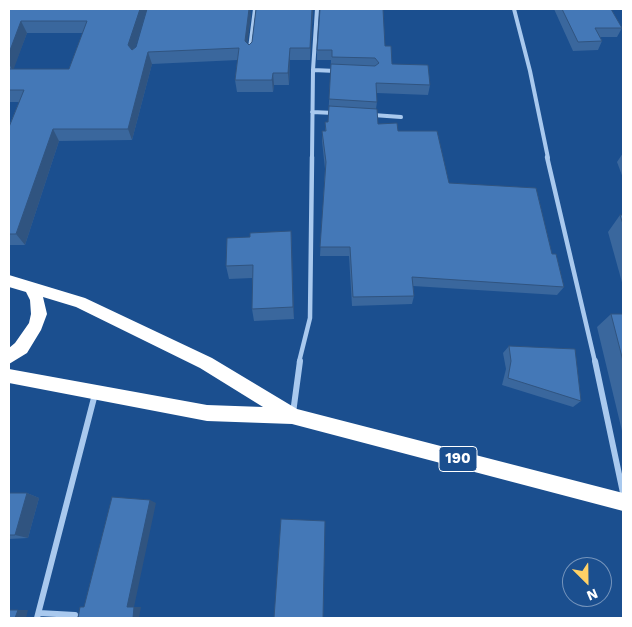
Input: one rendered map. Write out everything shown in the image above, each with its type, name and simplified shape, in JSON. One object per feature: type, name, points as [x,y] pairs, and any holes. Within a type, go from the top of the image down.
[{"type":"highway","name":"190","points":[[9,281],[80,302],[206,363],[292,416]]},
{"type":"highway","points":[[9,357],[21,348],[36,325],[39,314],[37,300],[30,286]]},
{"type":"highway","name":"190","points":[[9,376],[208,413],[292,416],[623,502]]},
{"type":"street","points":[[250,53],[255,9]]},
{"type":"street","points":[[292,416],[298,368],[310,318],[312,112],[317,9]]},
{"type":"street","points":[[514,9],[614,444],[623,493]]},
{"type":"street","points":[[313,70],[339,71]]},
{"type":"street","points":[[312,112],[342,114]]},
{"type":"street","points":[[371,115],[400,117]]},
{"type":"street","points":[[75,614],[38,616],[96,393]]},
{"type":"building","points":[[9,9],[140,9],[128,45],[132,50],[136,47],[147,9],[249,9],[245,41],[249,45],[252,42],[256,9],[312,9],[310,48],[290,48],[288,73],[273,73],[272,80],[235,80],[239,48],[148,52],[128,129],[53,129],[16,234],[9,234],[9,127],[24,90],[9,90],[9,69],[69,69],[87,21],[21,21],[9,53]]},
{"type":"building","points":[[320,9],[383,9],[385,46],[391,46],[392,64],[428,65],[430,85],[376,83],[377,102],[329,99],[331,64],[375,66],[379,63],[375,58],[332,57],[332,50],[317,50]]},
{"type":"building","points":[[562,9],[611,9],[622,28],[595,28],[602,41],[578,42]]},
{"type":"building","points":[[329,106],[377,109],[378,124],[397,123],[398,131],[437,131],[449,183],[536,188],[552,254],[556,254],[564,287],[412,277],[414,296],[353,297],[350,247],[320,247],[326,162],[322,131],[326,131],[325,122],[328,122]]},
{"type":"building","points":[[291,231],[293,307],[252,309],[253,265],[226,266],[227,238],[250,237],[250,233]]},
{"type":"building","points":[[611,314],[623,314],[623,361]]},
{"type":"building","points":[[509,346],[575,349],[581,401],[508,378],[511,361]]},
{"type":"building","points":[[9,493],[27,493],[15,535],[9,535]]},
{"type":"building","points":[[112,497],[150,500],[127,607],[134,607],[133,618],[78,618],[80,607],[84,607]]},
{"type":"building","points":[[281,519],[325,521],[323,618],[274,618]]},
{"type":"building","points":[[9,610],[18,610],[15,618],[9,618]]}]
